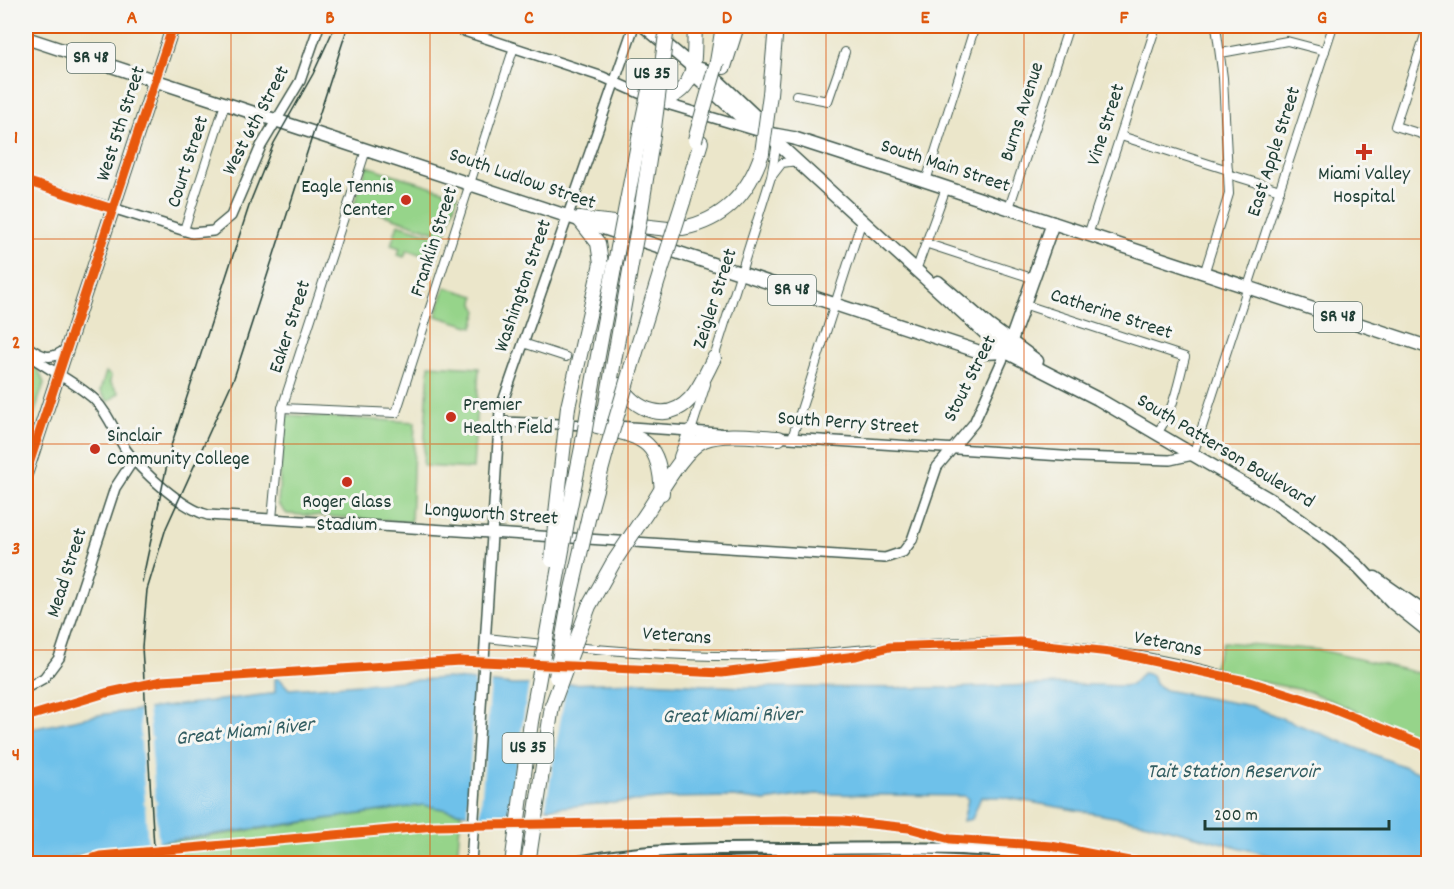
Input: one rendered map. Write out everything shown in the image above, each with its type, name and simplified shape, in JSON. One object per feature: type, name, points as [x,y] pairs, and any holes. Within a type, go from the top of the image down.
[{"type":"highway","points":[[562,515],[582,447],[627,201],[648,125],[666,26]]},
{"type":"highway","points":[[657,101],[673,98],[684,89],[691,78],[695,26]]},
{"type":"highway","points":[[721,64],[723,26]]},
{"type":"highway","name":"US 35","points":[[528,864],[567,612],[589,515],[631,369],[684,199],[698,141],[721,64],[737,26]]},
{"type":"highway","points":[[683,228],[707,221],[734,203],[751,179],[762,153],[776,26]]},
{"type":"highway","points":[[648,125],[641,211],[605,410],[597,426],[633,435],[646,443],[659,464],[662,493]]},
{"type":"highway","points":[[562,515],[564,443],[568,406],[601,262],[598,243],[573,217]]},
{"type":"highway","points":[[573,217],[668,230]]},
{"type":"highway","points":[[614,366],[619,384],[631,401],[647,410],[663,412],[678,408],[689,401],[714,358]]},
{"type":"highway","points":[[671,478],[691,431]]},
{"type":"highway","points":[[552,706],[589,606],[613,563],[687,453],[702,441],[720,437],[785,438]]},
{"type":"highway","name":"US 35","points":[[512,864],[562,515]]},
{"type":"main road","name":"West 5th Street","points":[[26,473],[173,26]]},
{"type":"main road","name":"South Patterson Boulevard","points":[[644,26],[693,67],[704,70],[719,82],[756,117],[766,133],[862,220],[918,265],[1009,348]]},
{"type":"main road","name":"South Ludlow Street","points":[[26,38],[983,353],[1009,348]]},
{"type":"main road","name":"South Main Street","points":[[766,133],[793,138],[1428,347]]},
{"type":"main road","name":"Stout Street","points":[[1009,348],[1053,223]]},
{"type":"main road","name":"South Patterson Boulevard","points":[[883,238],[919,275],[1009,348],[1157,433],[1314,530],[1359,567],[1428,615]]},
{"type":"main road","name":"South Patterson Boulevard","points":[[1359,567],[1393,603],[1428,631]]},
{"type":"main road","points":[[568,864],[643,858],[689,851],[945,848],[1036,854],[1101,864]]},
{"type":"main road","points":[[773,849],[773,861]]},
{"type":"main road","points":[[689,851],[689,863]]},
{"type":"main road","points":[[672,864],[773,861],[1006,864]]},
{"type":"street","name":"West 6th Street","points":[[26,181],[184,230],[206,233],[226,222],[249,170],[300,81],[319,26]]},
{"type":"street","name":"South Main Street","points":[[449,26],[615,81],[657,101],[766,133]]},
{"type":"street","name":"Washington Street","points":[[472,863],[500,410],[523,343],[573,217],[634,26]]},
{"type":"street","points":[[926,181],[975,26]]},
{"type":"street","name":"Burns Avenue","points":[[1009,208],[1069,26]]},
{"type":"street","name":"Vine Street","points":[[1088,235],[1156,26]]},
{"type":"street","points":[[1204,274],[1227,204],[1228,172],[1221,53],[1216,26]]},
{"type":"street","name":"East Apple Street","points":[[1193,455],[1333,26]]},
{"type":"street","points":[[1428,26],[1395,126],[1428,136]]},
{"type":"street","points":[[1221,53],[1287,41],[1325,51]]},
{"type":"street","name":"Franklin Street","points":[[282,408],[396,413],[514,47]]},
{"type":"street","points":[[796,95],[828,101],[845,52]]},
{"type":"street","name":"Court Street","points":[[184,230],[225,104]]},
{"type":"street","points":[[1121,136],[1280,190]]},
{"type":"street","name":"Zeigler Street","points":[[691,431],[771,177],[777,143]]},
{"type":"street","name":"Eaker Street","points":[[272,519],[282,408],[366,150]]},
{"type":"street","points":[[771,177],[782,163],[797,161]]},
{"type":"street","points":[[918,265],[928,244],[946,188]]},
{"type":"street","points":[[785,438],[835,304],[862,220]]},
{"type":"street","points":[[928,244],[1035,279]]},
{"type":"street","name":"Catherine Street","points":[[1026,305],[1185,357],[1175,398],[1165,422],[1157,433]]},
{"type":"street","points":[[523,343],[566,357]]},
{"type":"street","points":[[26,346],[47,357],[56,356],[66,349]]},
{"type":"street","name":"Stout Street","points":[[910,543],[917,531],[937,467],[974,423],[1009,348]]},
{"type":"street","points":[[26,352],[57,375]]},
{"type":"street","name":"Longworth Street","points":[[57,375],[77,385],[108,417],[134,459],[194,510],[209,516],[885,558],[898,555],[910,543]]},
{"type":"street","name":"South Perry Street","points":[[500,422],[691,431],[1170,460],[1193,455]]},
{"type":"street","name":"Mead Street","points":[[26,688],[44,678],[59,658],[115,488],[134,459]]},
{"type":"street","name":"Veterans","points":[[485,638],[720,657],[976,643],[1058,645],[1175,664],[1250,682],[1363,719],[1428,747]]},
{"type":"street","points":[[937,862],[945,848]]},
{"type":"green space","name":"Eagle Tennis Center","points":[[367,166],[458,195],[445,235],[354,205]]},
{"type":"green space","points":[[398,224],[443,238],[436,259],[407,250],[404,257],[398,255],[400,248],[391,245]]},
{"type":"green space","points":[[445,287],[475,296],[474,304],[478,311],[473,327],[436,316]]},
{"type":"green space","points":[[26,360],[38,369],[44,383],[26,439]]},
{"type":"green space","name":"Premier Health Field","points":[[429,365],[479,368],[473,469],[423,466]]},
{"type":"green space","points":[[106,372],[111,376],[110,382],[119,393],[108,402],[100,391]]},
{"type":"green space","name":"Roger Glass Stadium","points":[[288,415],[415,422],[411,522],[287,514],[278,504],[284,418]]},
{"type":"green space","points":[[1223,642],[1320,650],[1428,675],[1428,741],[1308,691],[1211,672]]},
{"type":"green space","points":[[423,805],[461,813],[457,859],[363,864],[160,863],[158,844]]},
{"type":"water","name":"Tait Station Reservoir","points":[[1143,673],[1152,675],[1155,684],[1165,690],[1251,706],[1428,776],[1428,863],[1298,863],[1147,823],[1002,797],[981,797],[972,819],[963,821],[968,799],[964,796],[815,794],[765,801],[733,797],[671,798],[526,810],[484,817],[423,805],[103,850],[43,863],[26,864],[26,730],[98,715],[270,694],[275,692],[275,679],[279,678],[289,689],[446,678],[513,685],[648,682],[742,687],[950,688],[1063,684],[1123,686],[1131,685]]},
{"type":"pier","points":[[475,678],[491,680],[480,819],[467,817]]},
{"type":"pier","points":[[567,681],[545,812],[508,816],[529,682]]},
{"type":"pier","points":[[148,706],[151,737],[154,738],[151,740],[155,801],[158,802],[155,804],[159,847],[148,848],[145,804],[143,803],[145,801],[141,741],[138,739],[141,738],[139,707]]},
{"type":"railway","points":[[142,582],[171,446],[251,200],[274,143],[313,74],[335,26]]},
{"type":"railway","points":[[155,864],[142,647],[147,590],[166,528],[234,378],[348,26]]},
{"type":"cycle path","points":[[26,473],[173,26]]},
{"type":"cycle path","points":[[26,181],[113,209]]},
{"type":"cycle path","points":[[26,717],[106,693],[162,681],[460,661],[722,673],[856,656],[889,647],[1020,642],[1110,652],[1250,682],[1320,704],[1428,747]]},
{"type":"cycle path","points":[[75,864],[100,856],[435,826],[784,820],[843,821],[909,828],[950,839],[1051,846],[1145,864]]},
{"type":"place","name":"Miami Valley Hospital","points":[[1364,152]]},
{"type":"place","name":"Eagle Tennis Center","points":[[406,200]]},
{"type":"place","name":"Premier Health Field","points":[[451,417]]},
{"type":"place","name":"Sinclair Community College","points":[[95,449]]},
{"type":"place","name":"Roger Glass Stadium","points":[[347,482]]},
{"type":"water label","name":"Great Miami River","points":[[732,717]]},
{"type":"water label","name":"Great Miami River","points":[[245,733]]}]
